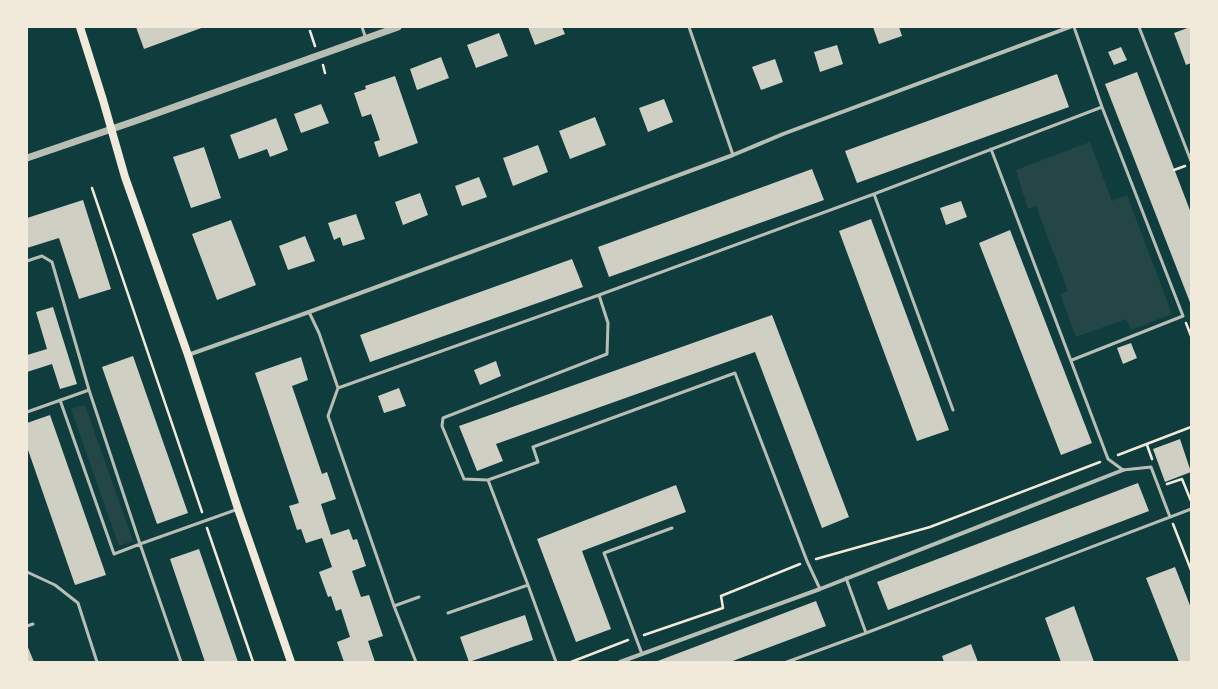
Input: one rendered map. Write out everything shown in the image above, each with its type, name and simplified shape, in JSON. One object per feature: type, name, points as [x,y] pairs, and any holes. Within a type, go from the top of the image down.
[{"type":"main road","points":[[80,27],[125,177],[188,355],[238,509],[291,662]]},
{"type":"street","points":[[27,158],[398,27]]},
{"type":"street","points":[[188,355],[309,312],[733,155],[783,134],[1070,27]]},
{"type":"street","points":[[620,662],[820,588],[1123,470]]},
{"type":"lane","points":[[362,27],[366,39]]},
{"type":"lane","points":[[689,27],[733,155]]},
{"type":"lane","points":[[1072,360],[1183,316],[1102,107],[1074,27]]},
{"type":"lane","points":[[1139,27],[1191,161]]},
{"type":"lane","points":[[338,388],[599,295],[874,194],[1102,107]]},
{"type":"lane","points":[[991,149],[1072,360],[1108,459],[1123,470],[1150,467],[1170,517]]},
{"type":"lane","points":[[874,194],[953,410]]},
{"type":"lane","points":[[27,261],[42,256],[52,262],[89,390],[181,662]]},
{"type":"lane","points":[[599,295],[608,323],[607,354],[443,418],[442,426],[464,479],[488,480],[538,462],[533,447],[735,373],[807,561],[820,588]]},
{"type":"lane","points":[[309,312],[319,333],[338,388],[328,416],[394,606],[416,662]]},
{"type":"lane","points":[[27,412],[89,390]]},
{"type":"lane","points":[[60,400],[114,554],[238,509]]},
{"type":"lane","points":[[488,480],[556,662]]},
{"type":"lane","points":[[787,662],[1191,510]]},
{"type":"lane","points":[[642,654],[604,553],[672,528]]},
{"type":"lane","points":[[27,572],[54,585],[78,603],[98,662]]},
{"type":"lane","points":[[846,578],[866,633]]},
{"type":"lane","points":[[448,613],[528,585]]},
{"type":"lane","points":[[394,606],[419,597]]},
{"type":"lane","points":[[27,626],[33,624]]},
{"type":"path","points":[[92,188],[253,662]]},
{"type":"path","points":[[571,662],[723,608],[721,596],[807,561],[930,527],[1191,427]]},
{"type":"path","points":[[1146,445],[1155,465]]},
{"type":"path","points":[[1163,486],[1182,479],[1191,502]]},
{"type":"path","points":[[1185,488],[1191,490]]},
{"type":"path","points":[[1170,517],[1191,570]]},
{"type":"shaded area","points":[[1090,142],[1112,201],[1127,195],[1172,314],[1131,330],[1126,319],[1076,337],[1060,294],[1068,291],[1036,206],[1028,209],[1016,170]]},
{"type":"shaded area","points":[[85,405],[133,541],[119,546],[71,409]]},
{"type":"building","points":[[136,27],[204,27],[144,49]]},
{"type":"building","points":[[528,27],[562,27],[565,34],[535,45]]},
{"type":"building","points":[[873,27],[899,27],[902,36],[879,44]]},
{"type":"building","points":[[1190,27],[1191,63],[1186,65],[1174,33]]},
{"type":"building","points":[[499,33],[508,56],[476,68],[467,45]]},
{"type":"building","points":[[837,45],[843,64],[820,72],[814,52]]},
{"type":"building","points":[[1121,47],[1127,60],[1114,65],[1108,52]]},
{"type":"building","points":[[441,57],[449,78],[417,90],[410,69]]},
{"type":"building","points":[[775,59],[783,82],[761,90],[752,67]]},
{"type":"building","points":[[1137,72],[1191,213],[1191,305],[1105,84]]},
{"type":"building","points":[[1057,74],[1069,107],[857,183],[845,151]]},
{"type":"building","points":[[395,76],[418,143],[379,157],[374,142],[380,140],[371,114],[362,117],[354,93],[366,89],[365,86]]},
{"type":"building","points":[[664,99],[673,122],[648,132],[639,108]]},
{"type":"building","points":[[321,104],[329,123],[301,133],[294,114]]},
{"type":"building","points":[[595,117],[606,145],[570,159],[559,131]]},
{"type":"building","points":[[276,118],[288,150],[270,157],[267,149],[239,159],[230,135]]},
{"type":"building","points":[[538,145],[548,172],[513,186],[503,158]]},
{"type":"building","points":[[204,147],[221,198],[191,208],[173,157]]},
{"type":"building","points":[[812,169],[824,200],[609,277],[598,247]]},
{"type":"building","points":[[479,177],[487,197],[462,206],[455,186]]},
{"type":"building","points":[[420,193],[428,215],[403,225],[395,202]]},
{"type":"building","points":[[83,200],[111,289],[79,299],[59,238],[27,248],[27,218]]},
{"type":"building","points":[[961,201],[967,217],[946,225],[940,208]]},
{"type":"building","points":[[356,214],[365,239],[343,246],[340,237],[334,240],[328,223]]},
{"type":"building","points":[[871,219],[949,430],[917,441],[839,231]]},
{"type":"building","points":[[231,220],[256,285],[217,300],[192,234]]},
{"type":"building","points":[[1010,230],[1092,443],[1061,455],[979,243]]},
{"type":"building","points":[[305,236],[315,261],[288,270],[279,246]]},
{"type":"building","points":[[572,259],[583,287],[370,362],[360,335]]},
{"type":"building","points":[[53,307],[77,384],[60,389],[52,364],[27,372],[27,355],[47,349],[36,312]]},
{"type":"building","points":[[772,315],[849,517],[822,528],[755,352],[496,444],[503,461],[477,471],[459,426]]},
{"type":"building","points":[[1131,343],[1137,358],[1123,364],[1117,348]]},
{"type":"building","points":[[133,356],[188,513],[157,524],[102,367]]},
{"type":"building","points":[[301,357],[308,380],[292,386],[322,474],[327,472],[336,499],[321,504],[331,535],[349,529],[353,540],[357,539],[366,566],[352,571],[361,597],[369,595],[383,636],[368,641],[375,662],[344,662],[337,642],[350,637],[341,609],[336,611],[331,596],[328,597],[319,572],[332,567],[322,538],[306,543],[301,529],[297,530],[289,506],[299,503],[255,373]]},
{"type":"building","points":[[496,361],[501,376],[480,385],[474,370]]},
{"type":"building","points":[[399,388],[406,406],[384,413],[378,396]]},
{"type":"building","points":[[50,415],[106,575],[75,585],[27,447],[27,423]]},
{"type":"building","points":[[1180,439],[1191,472],[1165,482],[1153,449]]},
{"type":"building","points":[[1138,483],[1149,511],[888,610],[877,582]]},
{"type":"building","points":[[676,485],[686,512],[582,551],[611,629],[576,642],[537,539]]},
{"type":"building","points":[[199,549],[238,662],[205,662],[170,559]]},
{"type":"building","points":[[1175,567],[1191,608],[1191,662],[1179,662],[1146,578]]},
{"type":"building","points":[[816,601],[826,626],[730,662],[655,662]]},
{"type":"building","points":[[1074,606],[1094,662],[1061,662],[1045,618]]},
{"type":"building","points":[[525,615],[533,640],[469,662],[460,637]]},
{"type":"building","points":[[971,644],[978,662],[944,662],[942,656]]},
{"type":"building","points":[[27,645],[34,662],[27,662]]}]
